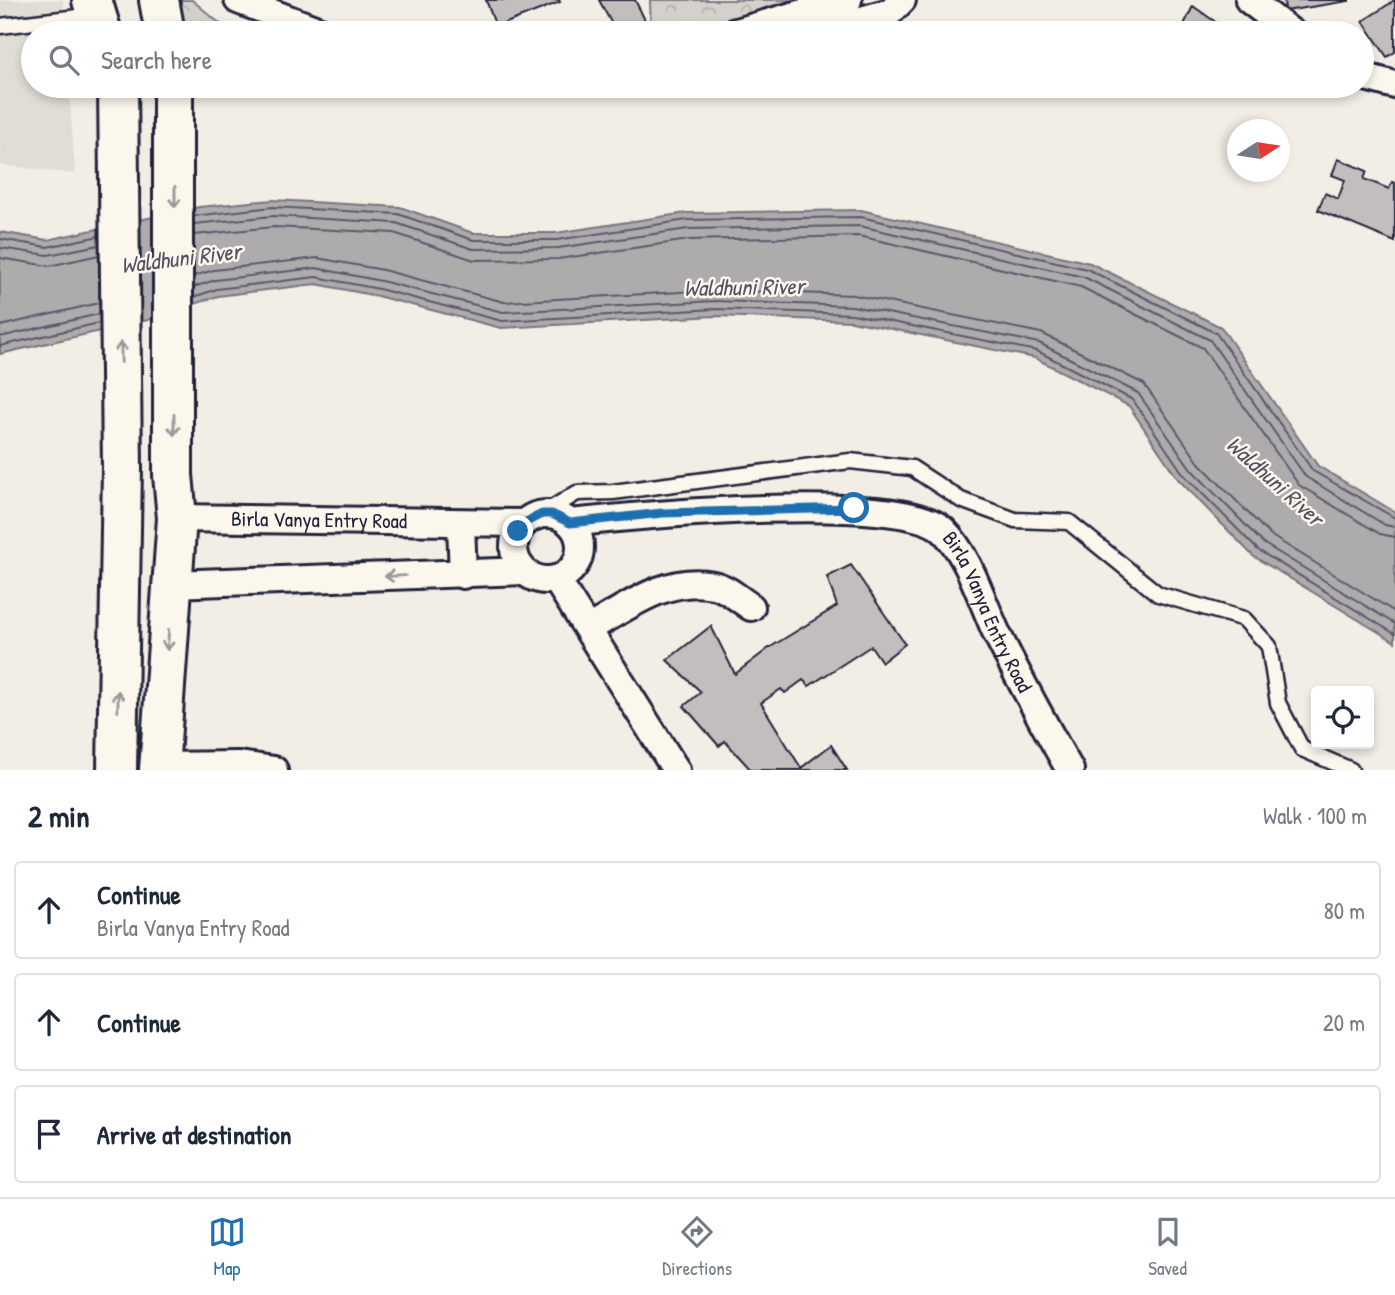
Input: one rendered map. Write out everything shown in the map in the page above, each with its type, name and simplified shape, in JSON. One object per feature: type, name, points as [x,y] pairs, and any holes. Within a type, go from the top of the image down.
[{"type":"highway","points":[[159,0],[163,21]]},
{"type":"highway","points":[[117,770],[122,469],[120,148],[122,98]]},
{"type":"highway","points":[[160,768],[177,517],[173,475],[174,98]]},
{"type":"street","points":[[238,0],[293,21]]},
{"type":"street","points":[[775,21],[848,0]]},
{"type":"street","points":[[857,21],[890,12],[902,0]]},
{"type":"street","points":[[1249,0],[1276,21]]},
{"type":"street","points":[[1374,79],[1395,85]]},
{"type":"street","name":"Birla Vanya Entry Road","points":[[570,523],[662,513],[854,508],[918,515],[943,530],[976,580],[995,630],[1070,770]]},
{"type":"street","points":[[552,514],[570,523],[579,544],[579,555],[574,566],[556,579],[534,578],[524,571],[514,551],[514,540],[533,519],[552,514]]},
{"type":"street","name":"Birla Vanya Entry Road","points":[[177,517],[461,524],[533,519]]},
{"type":"street","points":[[461,524],[463,575]]},
{"type":"street","points":[[172,584],[524,571]]},
{"type":"street","points":[[556,579],[676,770]]},
{"type":"street","points":[[588,629],[661,589],[681,583],[715,585],[751,607]]},
{"type":"street","points":[[160,768],[239,765],[274,770]]},
{"type":"lane","points":[[48,21],[97,16]]},
{"type":"lane","points":[[0,26],[21,24]]},
{"type":"lane","points":[[533,519],[577,492],[613,492],[850,461],[912,468],[961,500],[1015,520],[1069,523],[1158,594],[1244,619],[1269,646],[1278,703],[1302,749],[1351,770]]},
{"type":"shaded area","points":[[0,0],[63,0],[65,21],[21,21],[21,98],[70,98],[75,174],[0,165]]},
{"type":"green space","points":[[162,0],[192,0],[217,21],[161,21]]},
{"type":"green space","points":[[650,0],[816,0],[780,12],[731,21],[651,21]]},
{"type":"water","name":"Waldhuni River","points":[[273,200],[400,207],[473,233],[556,233],[686,213],[861,210],[1090,263],[1221,327],[1318,466],[1395,512],[1395,642],[1253,556],[1178,479],[1129,406],[1035,358],[852,321],[716,316],[501,328],[377,296],[316,284],[218,296],[148,320],[0,354],[0,232],[47,240],[199,207]]},
{"type":"building","points":[[486,0],[560,2],[511,21],[494,21]]},
{"type":"building","points":[[599,0],[635,0],[646,21],[610,21]]},
{"type":"building","points":[[1284,0],[1349,0],[1349,1],[1285,11]]},
{"type":"building","points":[[1395,0],[1395,52],[1387,57],[1374,38],[1374,21],[1363,21]]},
{"type":"building","points":[[1193,6],[1214,21],[1186,21]]},
{"type":"building","points":[[1338,159],[1367,171],[1364,179],[1389,189],[1392,182],[1395,183],[1395,242],[1318,210],[1325,193],[1338,199],[1345,180],[1332,175]]},
{"type":"building","points":[[851,565],[905,644],[882,662],[871,646],[809,686],[803,680],[785,693],[781,689],[761,703],[801,768],[831,745],[847,770],[751,770],[725,741],[719,746],[684,706],[701,692],[667,660],[711,626],[735,674],[769,648],[837,606],[827,577]]},
{"type":"route","points":[[518,531],[532,517],[542,514],[552,514],[570,523],[662,513],[854,508]]}]
